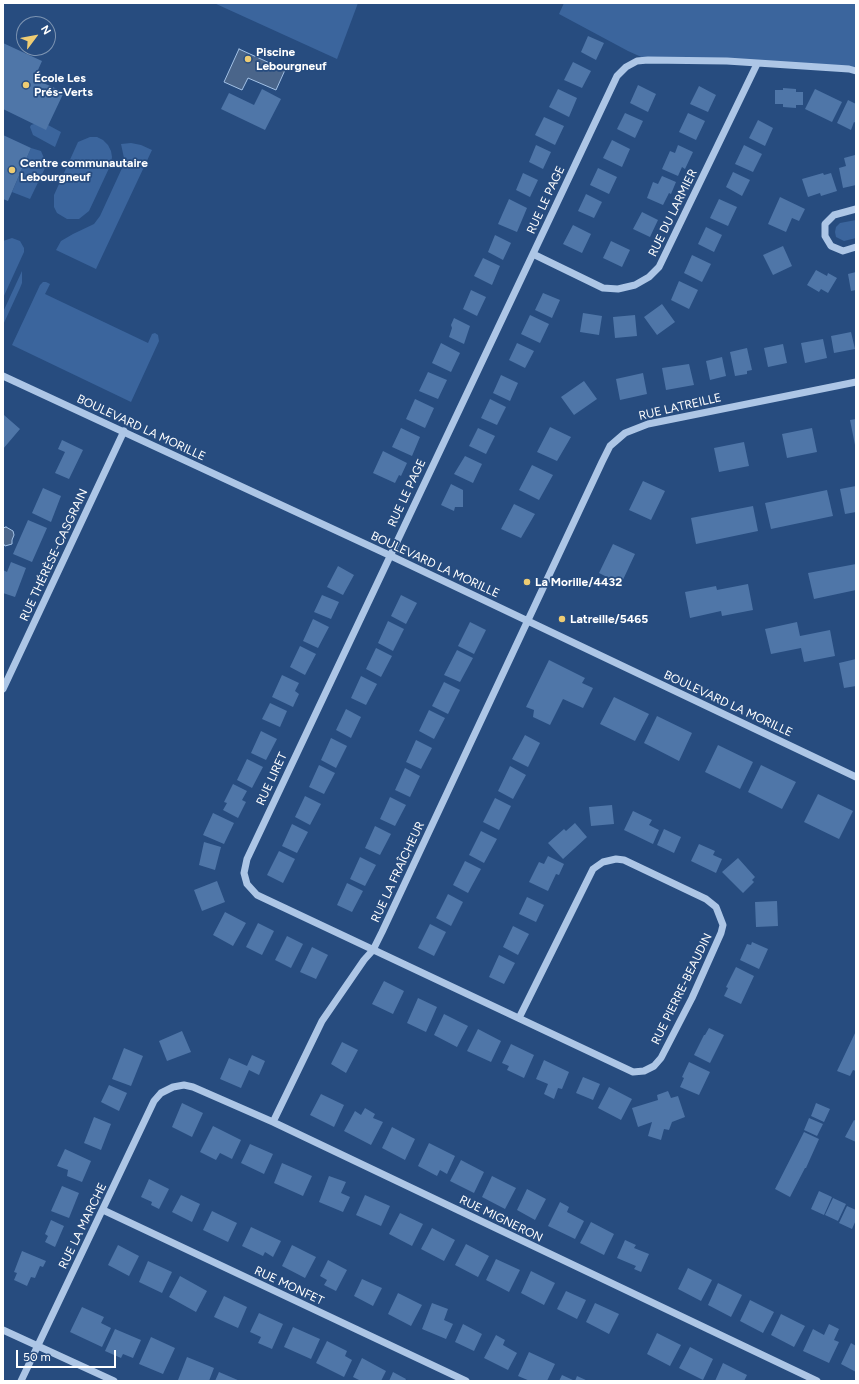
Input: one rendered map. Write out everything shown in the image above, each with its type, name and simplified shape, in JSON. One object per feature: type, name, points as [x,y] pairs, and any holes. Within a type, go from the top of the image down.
[{"type":"street","name":"RUE LE PAGE","points":[[389,555],[617,76],[626,67],[637,61],[648,60],[727,61],[849,69],[856,71]]},
{"type":"street","name":"RUE DU LARMIER","points":[[533,254],[603,288],[618,289],[635,285],[649,277],[659,267],[757,64]]},
{"type":"street","points":[[856,209],[834,215],[825,224],[825,236],[831,246],[843,251],[856,247]]},
{"type":"street","name":"BOULEVARD LA MORILLE","points":[[3,376],[389,555],[856,777]]},
{"type":"street","name":"RUE LATREILLE","points":[[528,622],[610,446],[625,433],[648,424],[856,382]]},
{"type":"street","name":"RUE THÉRÈSE-CASGRAIN","points":[[3,689],[124,431]]},
{"type":"street","name":"RUE LIRET","points":[[373,950],[257,895],[247,884],[244,873],[247,859],[389,555]]},
{"type":"street","name":"RUE LA FRAÎCHEUR","points":[[273,1122],[322,1021],[364,960],[373,950],[528,622]]},
{"type":"street","name":"RUE PIERRE-BEAUDIN","points":[[373,950],[633,1072],[654,1066],[661,1058],[692,998],[721,933],[723,925],[716,907],[706,899],[624,860],[616,859],[603,862],[593,869],[519,1018]]},
{"type":"street","name":"RUE MIGNERON","points":[[173,1087],[184,1085],[192,1087],[273,1122],[817,1381]]},
{"type":"street","name":"RUE LA MARCHE","points":[[21,1381],[154,1101],[161,1093],[173,1087]]},
{"type":"street","name":"RUE MONFET","points":[[103,1210],[466,1381]]},
{"type":"street","points":[[3,1330],[114,1381]]},
{"type":"shaded area","points":[[214,3],[358,3],[337,59]]},
{"type":"shaded area","points":[[564,3],[856,3],[856,71],[648,60],[559,14]]},
{"type":"shaded area","name":"Piscine Lebourgneuf","points":[[239,49],[285,70],[276,90],[248,78],[242,90],[224,82]]},
{"type":"shaded area","points":[[34,124],[48,125],[61,132],[55,147],[33,135],[30,127]]},
{"type":"shaded area","points":[[90,137],[97,137],[108,145],[112,157],[111,164],[89,211],[79,219],[67,219],[57,213],[54,207],[54,195],[78,142]]},
{"type":"shaded area","points":[[131,143],[141,145],[152,150],[96,269],[56,250],[61,241],[94,224],[100,216],[123,166],[124,158],[121,144]]},
{"type":"shaded area","points":[[31,148],[41,151],[46,163],[30,199],[12,192]]},
{"type":"shaded area","points":[[856,220],[856,238],[844,241],[836,237],[836,227],[840,223]]},
{"type":"shaded area","points":[[12,238],[20,241],[24,248],[24,252],[3,298],[3,241]]},
{"type":"shaded area","points":[[22,271],[22,283],[3,325],[3,312]]},
{"type":"shaded area","points":[[43,282],[50,284],[45,294],[148,343],[152,334],[155,333],[158,335],[159,341],[131,402],[12,345],[40,285]]},
{"type":"shaded area","points":[[6,527],[13,531],[14,535],[12,544],[5,546],[3,543],[3,528]]},
{"type":"building","points":[[588,36],[604,43],[596,60],[581,52]]},
{"type":"building","name":"École Les Prés-Verts","points":[[3,43],[16,49],[16,56],[31,56],[42,61],[34,79],[64,92],[46,130],[3,109]]},
{"type":"building","points":[[573,62],[591,71],[582,88],[564,80]]},
{"type":"building","points":[[638,85],[656,94],[648,112],[630,103]]},
{"type":"building","points":[[699,86],[716,95],[708,112],[690,104]]},
{"type":"building","points":[[783,88],[796,89],[796,92],[803,92],[803,105],[796,105],[796,108],[783,107],[783,104],[775,104],[775,90],[783,90]]},
{"type":"building","points":[[262,89],[281,99],[265,130],[221,109],[229,93],[254,105]]},
{"type":"building","points":[[558,89],[577,98],[569,117],[549,107]]},
{"type":"building","points":[[815,89],[842,102],[832,122],[805,109]]},
{"type":"building","points":[[848,100],[856,104],[856,123],[854,122],[851,130],[837,123]]},
{"type":"building","points":[[625,113],[643,121],[635,138],[617,129]]},
{"type":"building","points":[[688,113],[705,121],[696,140],[679,132]]},
{"type":"building","points":[[544,117],[564,126],[555,145],[535,135]]},
{"type":"building","points":[[758,120],[773,128],[765,146],[749,138]]},
{"type":"building","name":"Centre communautaire Lebourgneuf","points":[[3,135],[31,148],[8,201],[3,199]]},
{"type":"building","points":[[612,140],[630,149],[622,167],[603,158]]},
{"type":"building","points":[[536,145],[551,152],[543,169],[529,162]]},
{"type":"building","points":[[678,145],[693,152],[685,169],[682,167],[678,176],[662,169],[670,151],[675,153]]},
{"type":"building","points":[[744,145],[762,154],[753,172],[735,164]]},
{"type":"building","points":[[855,155],[856,185],[843,188],[839,168],[846,166],[844,158]]},
{"type":"building","points":[[598,168],[617,177],[609,194],[590,185]]},
{"type":"building","points":[[733,172],[750,180],[742,196],[726,187]]},
{"type":"building","points":[[523,173],[538,180],[530,197],[516,190]]},
{"type":"building","points":[[823,173],[824,175],[831,173],[837,191],[821,196],[820,193],[808,197],[802,179]]},
{"type":"building","points":[[662,176],[676,182],[671,194],[669,193],[663,205],[647,198],[653,182],[658,184]]},
{"type":"building","points":[[586,194],[602,202],[594,218],[578,211]]},
{"type":"building","points":[[780,197],[805,209],[799,221],[792,218],[786,232],[768,224]]},
{"type":"building","points":[[509,199],[527,208],[517,232],[498,224]]},
{"type":"building","points":[[719,199],[737,207],[728,226],[710,218]]},
{"type":"building","points":[[642,212],[658,220],[650,237],[633,229]]},
{"type":"building","points":[[573,225],[591,234],[582,253],[563,244]]},
{"type":"building","points":[[706,227],[722,235],[714,252],[698,244]]},
{"type":"building","points":[[495,235],[511,243],[503,260],[488,252]]},
{"type":"building","points":[[611,241],[630,250],[622,267],[603,258]]},
{"type":"building","points":[[783,246],[792,266],[773,275],[763,255]]},
{"type":"building","points":[[692,255],[711,264],[702,282],[684,273]]},
{"type":"building","points":[[483,258],[500,266],[492,285],[474,276]]},
{"type":"building","points":[[816,270],[827,276],[828,273],[837,278],[828,293],[821,289],[819,292],[807,285]]},
{"type":"building","points":[[856,272],[856,290],[851,291],[848,274]]},
{"type":"building","points":[[679,281],[698,290],[689,309],[671,300]]},
{"type":"building","points":[[471,290],[486,297],[477,316],[463,309]]},
{"type":"building","points":[[543,293],[560,300],[552,318],[535,310]]},
{"type":"building","points":[[662,304],[675,322],[657,335],[644,317]]},
{"type":"building","points":[[583,313],[602,316],[599,335],[580,332]]},
{"type":"building","points":[[530,315],[549,324],[540,343],[521,334]]},
{"type":"building","points":[[635,315],[637,336],[615,338],[613,317]]},
{"type":"building","points":[[454,318],[470,326],[464,344],[449,337]]},
{"type":"building","points":[[851,332],[855,349],[834,353],[831,336]]},
{"type":"building","points":[[823,339],[827,358],[805,363],[801,343]]},
{"type":"building","points":[[441,343],[460,353],[451,372],[432,363]]},
{"type":"building","points":[[517,343],[534,351],[525,368],[509,360]]},
{"type":"building","points":[[783,344],[787,363],[768,367],[764,348]]},
{"type":"building","points":[[747,348],[752,370],[747,371],[747,374],[735,376],[730,352]]},
{"type":"building","points":[[722,357],[726,376],[710,380],[706,361]]},
{"type":"building","points":[[689,364],[694,385],[666,390],[662,368]]},
{"type":"building","points":[[428,372],[447,380],[438,399],[419,391]]},
{"type":"building","points":[[643,373],[647,394],[620,400],[616,379]]},
{"type":"building","points":[[501,375],[518,383],[510,401],[493,393]]},
{"type":"building","points":[[584,381],[597,399],[574,415],[561,397]]},
{"type":"building","points":[[415,399],[434,408],[425,428],[406,419]]},
{"type":"building","points":[[490,399],[506,407],[497,425],[481,418]]},
{"type":"building","points":[[4,415],[20,429],[3,449],[3,417]]},
{"type":"building","points":[[856,419],[856,444],[855,445],[850,420]]},
{"type":"building","points":[[550,427],[571,437],[557,461],[537,452]]},
{"type":"building","points":[[401,428],[420,437],[412,456],[392,447]]},
{"type":"building","points":[[478,428],[495,436],[486,454],[469,446]]},
{"type":"building","points":[[812,428],[817,452],[787,458],[782,434]]},
{"type":"building","points":[[62,440],[83,450],[69,479],[55,473],[65,452],[58,449]]},
{"type":"building","points":[[744,442],[749,466],[719,472],[714,448]]},
{"type":"building","points":[[383,451],[407,463],[401,476],[399,475],[395,483],[373,473]]},
{"type":"building","points":[[465,456],[482,464],[473,483],[454,474]]},
{"type":"building","points":[[532,465],[553,475],[539,500],[519,490]]},
{"type":"building","points":[[643,481],[665,491],[651,520],[629,510]]},
{"type":"building","points":[[451,484],[463,490],[463,507],[455,507],[454,511],[441,505]]},
{"type":"building","points":[[856,486],[856,512],[845,514],[840,489]]},
{"type":"building","points":[[43,488],[61,496],[51,522],[32,513]]},
{"type":"building","points":[[827,490],[833,516],[771,529],[765,503]]},
{"type":"building","points":[[514,504],[535,514],[521,538],[501,529]]},
{"type":"building","points":[[753,506],[758,531],[696,544],[691,518]]},
{"type":"building","points":[[28,520],[47,528],[32,562],[13,554]]},
{"type":"building","points":[[613,544],[635,554],[621,584],[599,573]]},
{"type":"building","points":[[11,562],[26,568],[15,597],[3,593],[3,570],[7,572]]},
{"type":"building","points":[[856,564],[856,590],[814,599],[808,573]]},
{"type":"building","points":[[338,566],[354,575],[343,595],[327,587]]},
{"type":"building","points":[[748,584],[753,610],[722,616],[721,611],[690,618],[685,592],[716,586],[717,590]]},
{"type":"building","points":[[322,595],[339,602],[331,619],[314,612]]},
{"type":"building","points":[[401,595],[417,603],[406,624],[391,616]]},
{"type":"building","points":[[313,619],[329,627],[318,648],[303,641]]},
{"type":"building","points":[[388,621],[404,629],[393,651],[378,643]]},
{"type":"building","points":[[470,622],[486,630],[474,654],[458,646]]},
{"type":"building","points":[[797,622],[800,636],[830,630],[835,656],[804,662],[801,648],[771,654],[765,629]]},
{"type":"building","points":[[300,646],[316,654],[305,675],[290,667]]},
{"type":"building","points":[[376,648],[392,656],[381,677],[366,669]]},
{"type":"building","points":[[457,650],[473,658],[460,682],[444,675]]},
{"type":"building","points":[[856,659],[856,686],[844,688],[839,663]]},
{"type":"building","points":[[549,660],[585,678],[582,683],[593,688],[583,708],[563,699],[550,725],[533,717],[534,710],[526,707]]},
{"type":"building","points":[[282,675],[299,683],[295,691],[299,694],[293,707],[272,697]]},
{"type":"building","points":[[361,676],[377,684],[366,705],[351,698]]},
{"type":"building","points":[[444,682],[460,690],[448,714],[432,706]]},
{"type":"building","points":[[614,697],[649,714],[635,741],[600,724]]},
{"type":"building","points":[[270,703],[287,711],[280,727],[262,719]]},
{"type":"building","points":[[346,709],[361,717],[351,738],[336,730]]},
{"type":"building","points":[[429,710],[445,718],[434,739],[419,731]]},
{"type":"building","points":[[657,716],[692,733],[679,761],[644,743]]},
{"type":"building","points":[[261,731],[277,739],[266,760],[251,753]]},
{"type":"building","points":[[525,735],[540,743],[528,767],[512,759]]},
{"type":"building","points":[[331,738],[347,746],[336,768],[321,760]]},
{"type":"building","points":[[416,740],[432,748],[421,769],[406,762]]},
{"type":"building","points":[[718,745],[753,762],[740,789],[705,772]]},
{"type":"building","points":[[247,759],[263,767],[252,788],[237,780]]},
{"type":"building","points":[[319,765],[335,773],[324,794],[309,787]]},
{"type":"building","points":[[761,765],[796,782],[782,809],[748,792]]},
{"type":"building","points":[[510,766],[526,775],[513,799],[498,791]]},
{"type":"building","points":[[405,768],[420,776],[410,797],[395,790]]},
{"type":"building","points":[[233,784],[247,791],[242,800],[246,802],[238,818],[223,810],[227,803],[224,802]]},
{"type":"building","points":[[818,794],[853,811],[839,839],[804,822]]},
{"type":"building","points":[[305,796],[321,804],[310,825],[295,817]]},
{"type":"building","points":[[390,797],[406,805],[395,826],[380,819]]},
{"type":"building","points":[[495,798],[511,806],[499,830],[483,822]]},
{"type":"building","points":[[612,805],[614,824],[591,826],[589,807]]},
{"type":"building","points":[[633,811],[652,820],[649,825],[659,830],[653,844],[624,830]]},
{"type":"building","points":[[213,813],[234,823],[224,844],[203,835]]},
{"type":"building","points":[[575,823],[587,837],[563,859],[548,843],[564,829],[566,831]]},
{"type":"building","points":[[292,824],[308,832],[297,853],[282,846]]},
{"type":"building","points":[[375,826],[391,834],[380,855],[365,848]]},
{"type":"building","points":[[664,829],[681,837],[674,853],[657,845]]},
{"type":"building","points":[[481,831],[497,839],[484,863],[469,855]]},
{"type":"building","points":[[204,842],[221,847],[215,870],[199,865]]},
{"type":"building","points":[[699,844],[715,851],[713,855],[722,859],[716,873],[691,861]]},
{"type":"building","points":[[279,851],[295,859],[283,883],[267,875]]},
{"type":"building","points":[[548,856],[564,864],[559,875],[556,874],[548,891],[529,882],[539,862],[544,864]]},
{"type":"building","points":[[360,857],[376,865],[365,886],[350,879]]},
{"type":"building","points":[[738,858],[755,877],[752,880],[754,882],[743,893],[722,872]]},
{"type":"building","points":[[465,861],[481,869],[468,893],[453,885]]},
{"type":"building","points":[[217,881],[225,902],[202,911],[194,890]]},
{"type":"building","points":[[347,883],[363,891],[352,912],[337,905]]},
{"type":"building","points":[[448,894],[463,902],[451,926],[436,918]]},
{"type":"building","points":[[527,897],[544,905],[536,922],[519,914]]},
{"type":"building","points":[[777,901],[778,926],[756,927],[755,902]]},
{"type":"building","points":[[225,912],[246,923],[233,946],[213,935]]},
{"type":"building","points":[[258,923],[274,931],[262,955],[246,947]]},
{"type":"building","points":[[430,924],[446,932],[434,956],[418,948]]},
{"type":"building","points":[[513,926],[529,934],[518,955],[503,947]]},
{"type":"building","points":[[287,936],[303,944],[291,968],[275,960]]},
{"type":"building","points":[[752,942],[768,949],[759,969],[740,960],[747,944],[751,945]]},
{"type":"building","points":[[312,947],[328,955],[316,979],[300,972]]},
{"type":"building","points":[[499,955],[515,963],[504,984],[489,977]]},
{"type":"building","points":[[736,967],[754,976],[741,1004],[724,996],[728,988],[726,987]]},
{"type":"building","points":[[384,981],[404,991],[393,1014],[372,1004]]},
{"type":"building","points":[[418,998],[437,1007],[426,1032],[407,1023]]},
{"type":"building","points":[[444,1014],[468,1026],[457,1047],[434,1035]]},
{"type":"building","points":[[709,1028],[724,1035],[710,1063],[694,1055]]},
{"type":"building","points":[[478,1029],[501,1041],[491,1062],[467,1051]]},
{"type":"building","points":[[182,1031],[191,1052],[167,1061],[159,1041]]},
{"type":"building","points":[[856,1031],[856,1071],[853,1070],[850,1076],[837,1071]]},
{"type":"building","points":[[342,1042],[358,1050],[346,1073],[331,1064]]},
{"type":"building","points":[[511,1044],[534,1055],[524,1078],[507,1070],[509,1066],[502,1063]]},
{"type":"building","points":[[124,1048],[143,1056],[131,1086],[112,1079]]},
{"type":"building","points":[[252,1055],[265,1061],[259,1075],[249,1070],[241,1088],[220,1079],[229,1058],[247,1066]]},
{"type":"building","points":[[544,1060],[569,1072],[562,1089],[558,1088],[554,1099],[544,1094],[548,1084],[536,1079]]},
{"type":"building","points":[[689,1062],[710,1072],[699,1095],[680,1087],[684,1078],[682,1077]]},
{"type":"building","points":[[583,1077],[600,1084],[593,1100],[576,1093]]},
{"type":"building","points":[[109,1085],[127,1093],[119,1111],[101,1102]]},
{"type":"building","points":[[609,1087],[632,1099],[621,1120],[598,1108]]},
{"type":"building","points":[[668,1091],[671,1098],[678,1096],[685,1117],[672,1122],[669,1130],[664,1129],[661,1140],[648,1136],[652,1122],[638,1127],[632,1108],[658,1100],[657,1095]]},
{"type":"building","points":[[321,1094],[344,1105],[334,1127],[310,1115]]},
{"type":"building","points":[[182,1103],[203,1113],[192,1137],[172,1127]]},
{"type":"building","points":[[816,1103],[830,1109],[824,1122],[811,1116]]},
{"type":"building","points":[[365,1108],[375,1114],[373,1118],[383,1122],[371,1145],[344,1131],[355,1111],[361,1115]]},
{"type":"building","points":[[94,1117],[111,1124],[101,1150],[84,1143]]},
{"type":"building","points":[[809,1118],[823,1124],[817,1136],[804,1130]]},
{"type":"building","points":[[854,1120],[856,1121],[856,1142],[845,1137]]},
{"type":"building","points":[[213,1126],[241,1140],[232,1159],[220,1153],[216,1160],[200,1152]]},
{"type":"building","points":[[392,1127],[415,1139],[405,1160],[382,1148]]},
{"type":"building","points":[[804,1132],[819,1139],[806,1168],[790,1197],[775,1189]]},
{"type":"building","points":[[429,1143],[455,1156],[447,1174],[440,1170],[437,1176],[418,1166]]},
{"type":"building","points":[[250,1144],[273,1154],[264,1174],[241,1163]]},
{"type":"building","points":[[65,1149],[91,1161],[82,1182],[67,1176],[68,1170],[57,1166]]},
{"type":"building","points":[[461,1160],[484,1172],[474,1193],[450,1181]]},
{"type":"building","points":[[282,1163],[312,1176],[303,1196],[274,1183]]},
{"type":"building","points":[[329,1176],[346,1182],[341,1193],[350,1197],[343,1212],[319,1202]]},
{"type":"building","points":[[492,1176],[516,1188],[505,1209],[482,1197]]},
{"type":"building","points":[[149,1179],[169,1189],[159,1209],[151,1205],[152,1202],[141,1197]]},
{"type":"building","points":[[62,1186],[79,1193],[69,1218],[51,1211]]},
{"type":"building","points":[[527,1189],[546,1199],[535,1220],[517,1210]]},
{"type":"building","points":[[819,1191],[832,1197],[824,1215],[811,1209]]},
{"type":"building","points":[[181,1195],[200,1204],[192,1222],[172,1212]]},
{"type":"building","points":[[365,1195],[390,1206],[381,1226],[356,1215]]},
{"type":"building","points":[[833,1198],[846,1204],[838,1221],[825,1215]]},
{"type":"building","points":[[560,1202],[569,1207],[567,1212],[584,1221],[575,1239],[548,1226]]},
{"type":"building","points":[[847,1206],[856,1210],[856,1220],[852,1229],[839,1223]]},
{"type":"building","points":[[212,1211],[237,1223],[228,1242],[203,1230]]},
{"type":"building","points":[[400,1213],[423,1224],[412,1246],[389,1234]]},
{"type":"building","points":[[51,1220],[64,1226],[55,1247],[45,1242],[48,1236],[45,1234]]},
{"type":"building","points":[[591,1222],[614,1234],[604,1255],[580,1243]]},
{"type":"building","points":[[251,1227],[281,1241],[273,1257],[265,1252],[263,1256],[242,1246]]},
{"type":"building","points":[[432,1228],[455,1240],[444,1261],[421,1249]]},
{"type":"building","points":[[625,1240],[636,1245],[634,1248],[649,1254],[641,1272],[634,1269],[636,1266],[617,1258]]},
{"type":"building","points":[[466,1244],[489,1256],[478,1277],[455,1265]]},
{"type":"building","points":[[118,1245],[139,1256],[129,1276],[108,1265]]},
{"type":"building","points":[[292,1245],[316,1257],[305,1278],[282,1266]]},
{"type":"building","points":[[22,1251],[46,1261],[43,1267],[40,1266],[35,1278],[31,1277],[27,1286],[14,1280],[17,1273],[14,1272]]},
{"type":"building","points":[[496,1259],[520,1270],[509,1292],[486,1280]]},
{"type":"building","points":[[328,1260],[347,1270],[336,1291],[324,1285],[327,1280],[320,1276]]},
{"type":"building","points":[[148,1261],[172,1272],[162,1293],[139,1282]]},
{"type":"building","points":[[688,1268],[712,1280],[701,1301],[678,1289]]},
{"type":"building","points":[[531,1271],[555,1283],[544,1305],[521,1293]]},
{"type":"building","points":[[180,1276],[207,1291],[196,1312],[169,1297]]},
{"type":"building","points":[[362,1279],[382,1288],[373,1306],[354,1296]]},
{"type":"building","points":[[718,1283],[742,1295],[731,1317],[708,1305]]},
{"type":"building","points":[[566,1291],[586,1300],[577,1319],[557,1309]]},
{"type":"building","points":[[398,1293],[422,1305],[411,1326],[388,1314]]},
{"type":"building","points":[[224,1296],[247,1307],[238,1328],[214,1317]]},
{"type":"building","points":[[750,1300],[774,1312],[763,1333],[740,1321]]},
{"type":"building","points":[[432,1303],[448,1309],[444,1320],[453,1324],[446,1339],[422,1329]]},
{"type":"building","points":[[595,1303],[619,1314],[609,1334],[586,1322]]},
{"type":"building","points":[[82,1307],[104,1317],[101,1323],[111,1328],[102,1347],[70,1332]]},
{"type":"building","points":[[259,1313],[283,1324],[272,1349],[258,1343],[261,1337],[250,1332]]},
{"type":"building","points":[[781,1314],[805,1326],[794,1347],[771,1335]]},
{"type":"building","points":[[463,1324],[482,1334],[474,1351],[455,1342]]},
{"type":"building","points":[[829,1324],[839,1329],[834,1340],[839,1342],[829,1363],[803,1351],[813,1329],[824,1335]]},
{"type":"building","points":[[293,1327],[320,1339],[311,1359],[284,1347]]},
{"type":"building","points":[[115,1329],[141,1340],[133,1358],[123,1354],[121,1358],[105,1351]]},
{"type":"building","points":[[657,1333],[681,1345],[670,1366],[647,1354]]},
{"type":"building","points":[[496,1335],[505,1340],[503,1345],[517,1353],[508,1370],[484,1358]]},
{"type":"building","points":[[151,1337],[175,1348],[163,1374],[139,1364]]},
{"type":"building","points":[[327,1341],[347,1351],[345,1356],[352,1360],[344,1377],[316,1363]]},
{"type":"building","points":[[851,1343],[856,1346],[856,1372],[841,1364]]},
{"type":"building","points":[[690,1347],[713,1359],[703,1380],[679,1368]]},
{"type":"building","points":[[529,1352],[555,1364],[547,1381],[530,1381],[518,1376]]},
{"type":"building","points":[[187,1357],[214,1368],[209,1381],[178,1380]]},
{"type":"building","points":[[362,1358],[386,1371],[381,1381],[361,1381],[353,1377]]},
{"type":"building","points":[[723,1363],[747,1375],[744,1381],[715,1381]]},
{"type":"building","points":[[219,1372],[240,1381],[215,1381]]},
{"type":"building","points":[[393,1372],[406,1379],[405,1381],[389,1381]]},
{"type":"building","points":[[562,1375],[575,1381],[559,1381]]},
{"type":"building","points":[[577,1376],[588,1381],[575,1381]]},
{"type":"place","name":"Piscine Lebourgneuf","points":[[248,59]]},
{"type":"place","name":"École Les Prés-Verts","points":[[26,85]]},
{"type":"place","name":"Centre communautaire Lebourgneuf","points":[[12,170]]},
{"type":"place","name":"La Morille/4432","points":[[527,582]]},
{"type":"place","name":"Latreille/5465","points":[[562,619]]}]
